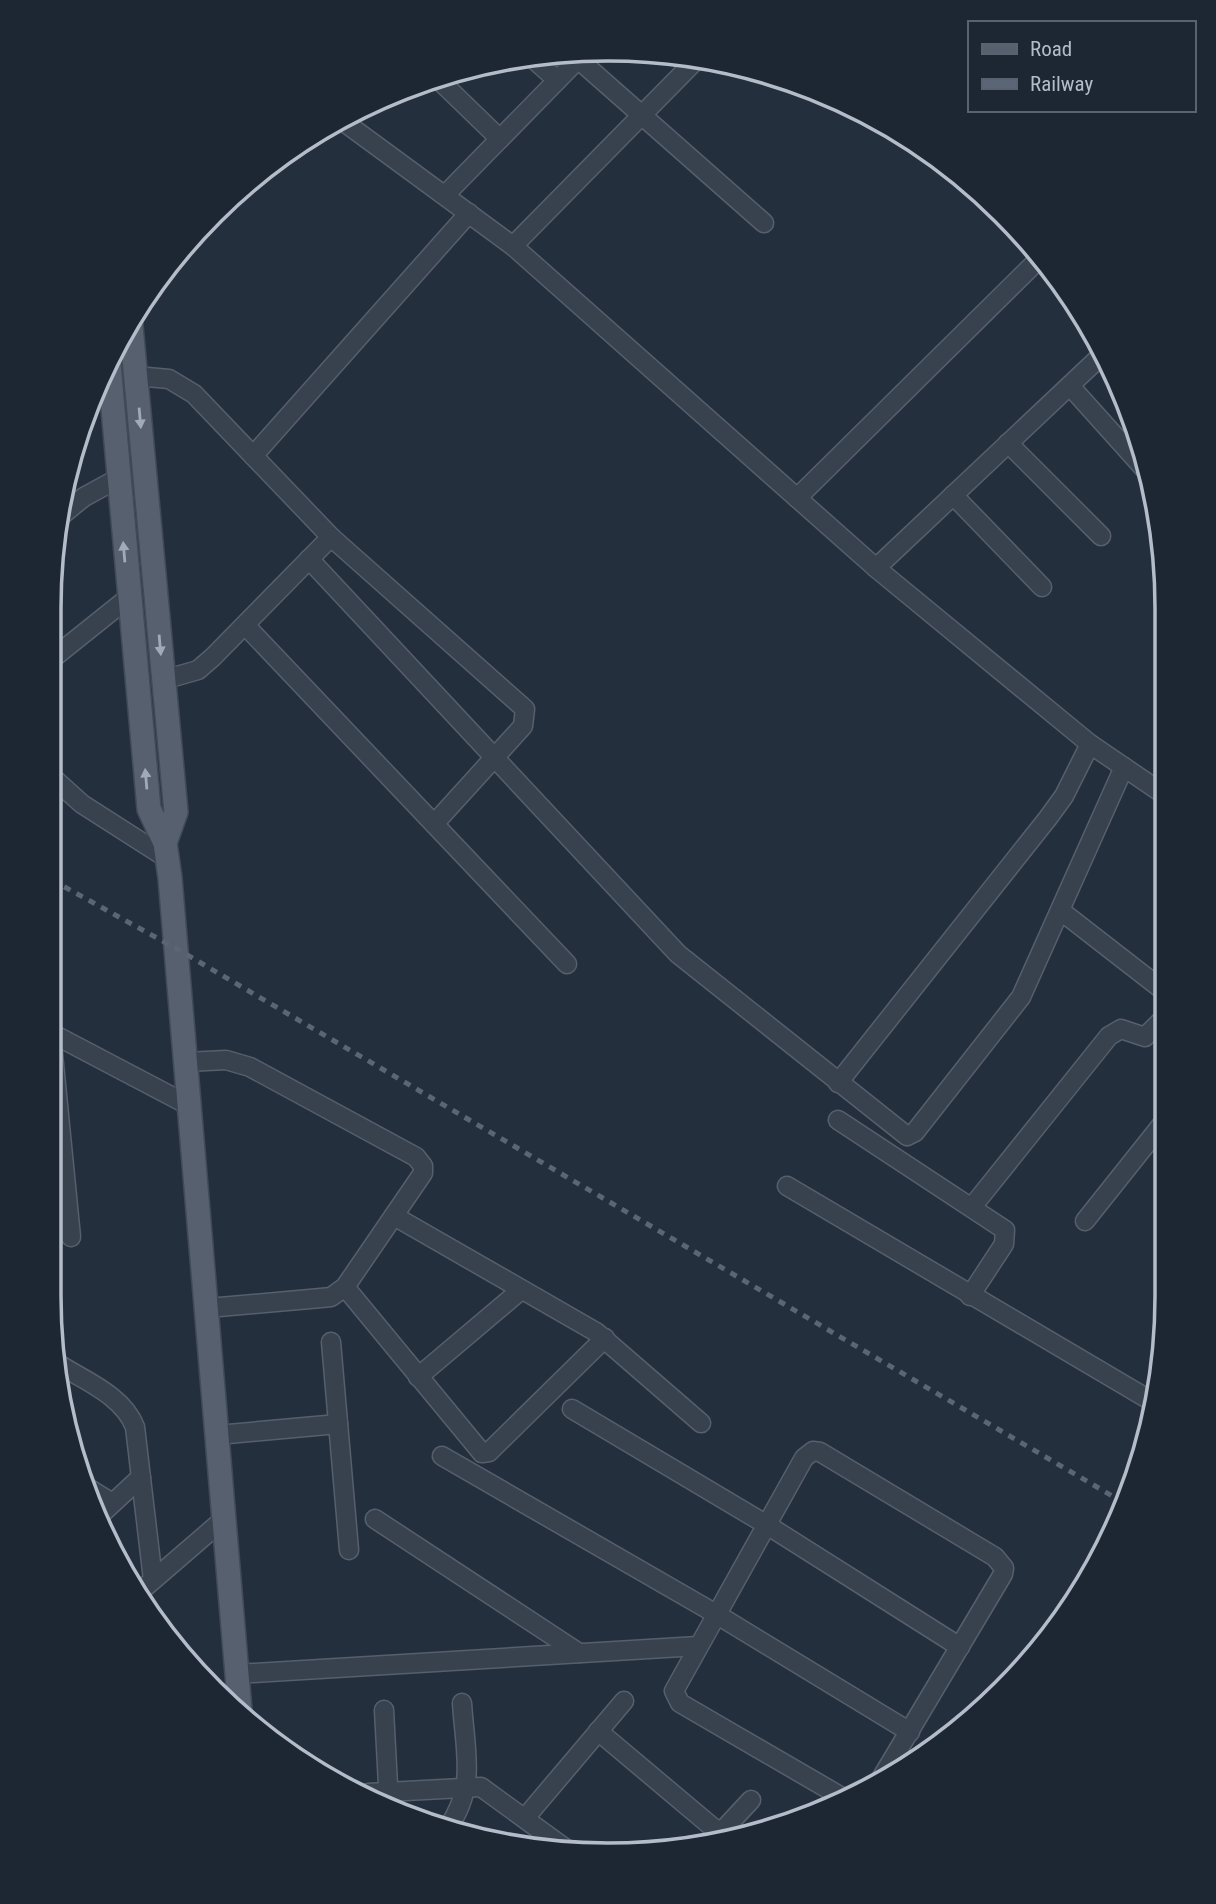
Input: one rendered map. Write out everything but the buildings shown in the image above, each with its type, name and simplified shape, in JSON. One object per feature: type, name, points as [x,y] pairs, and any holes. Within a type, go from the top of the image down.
[{"type":"main road","points":[[129,345],[136,376],[176,811],[167,851]]},
{"type":"main road","points":[[110,383],[149,809],[167,851],[172,895],[239,1699]]},
{"type":"street","points":[[445,195],[576,62]]},
{"type":"street","points":[[587,62],[641,117],[764,223]]},
{"type":"street","points":[[541,66],[557,80]]},
{"type":"street","points":[[513,246],[689,68]]},
{"type":"street","points":[[445,86],[500,139]]},
{"type":"street","points":[[350,127],[513,246],[876,568],[1090,744],[1155,787]]},
{"type":"street","points":[[253,456],[469,213]]},
{"type":"street","points":[[797,498],[1033,265]]},
{"type":"street","points":[[876,568],[1095,361]]},
{"type":"street","points":[[136,376],[169,379],[181,385],[331,537],[520,701],[527,717],[523,726],[496,759],[434,824]]},
{"type":"street","points":[[1070,386],[1133,456]]},
{"type":"street","points":[[1008,443],[1101,536]]},
{"type":"street","points":[[71,508],[84,497],[117,479]]},
{"type":"street","points":[[953,495],[1042,587]]},
{"type":"street","points":[[163,680],[198,670],[331,537]]},
{"type":"street","points":[[309,559],[678,954],[907,1136],[915,1132],[1021,997],[1124,767]]},
{"type":"street","points":[[61,652],[128,598]]},
{"type":"street","points":[[245,625],[568,964]]},
{"type":"street","points":[[838,1083],[1048,818],[1064,796],[1090,744]]},
{"type":"street","points":[[61,785],[82,804],[167,851]]},
{"type":"street","points":[[1061,911],[1155,983]]},
{"type":"street","points":[[972,1207],[1109,1036],[1121,1029],[1144,1037],[1155,1027]]},
{"type":"street","points":[[61,1038],[190,1106]]},
{"type":"street","points":[[187,1062],[226,1060],[250,1067],[416,1157],[423,1166],[423,1173],[345,1287],[331,1297],[208,1308]]},
{"type":"street","points":[[838,1120],[1001,1225],[1006,1237],[970,1296]]},
{"type":"street","points":[[1085,1221],[1155,1133]]},
{"type":"street","points":[[61,1171],[71,1237]]},
{"type":"street","points":[[787,1186],[1145,1397]]},
{"type":"street","points":[[394,1216],[605,1338],[701,1423]]},
{"type":"street","points":[[345,1287],[477,1449],[489,1452],[605,1338]]},
{"type":"street","points":[[418,1377],[521,1290]]},
{"type":"street","points":[[331,1342],[349,1550]]},
{"type":"street","points":[[67,1370],[118,1402],[131,1416],[153,1580]]},
{"type":"street","points":[[572,1409],[767,1525],[960,1647]]},
{"type":"street","points":[[217,1435],[338,1424]]},
{"type":"street","points":[[834,1793],[680,1703],[674,1691],[804,1458],[813,1451],[820,1452],[995,1557],[1004,1568],[1003,1574],[891,1763]]},
{"type":"street","points":[[442,1456],[716,1614],[910,1732]]},
{"type":"street","points":[[105,1510],[141,1477]]},
{"type":"street","points":[[99,1495],[112,1503]]},
{"type":"street","points":[[145,1587],[224,1519]]},
{"type":"street","points":[[375,1519],[579,1653]]},
{"type":"street","points":[[237,1674],[698,1646]]},
{"type":"street","points":[[525,1818],[624,1701]]},
{"type":"street","points":[[453,1820],[461,1810],[467,1786],[462,1703]]},
{"type":"street","points":[[384,1710],[389,1796]]},
{"type":"street","points":[[598,1731],[717,1831],[725,1828],[751,1800]]},
{"type":"street","points":[[392,1798],[467,1786],[489,1791],[554,1840]]},
{"type":"railway","points":[[61,885],[177,949],[1116,1498]]}]
